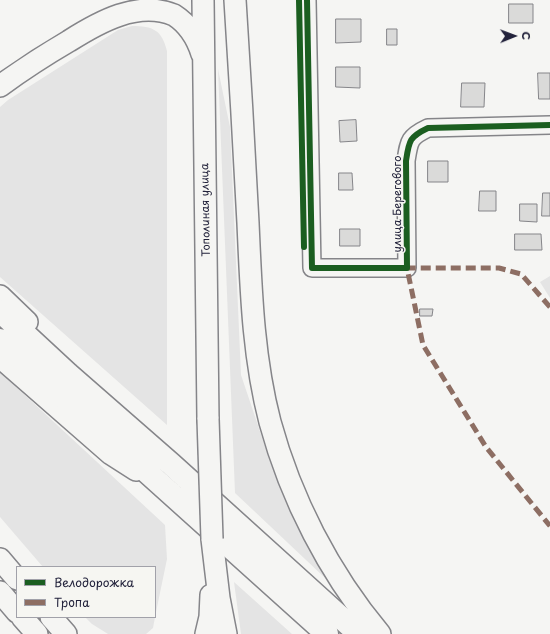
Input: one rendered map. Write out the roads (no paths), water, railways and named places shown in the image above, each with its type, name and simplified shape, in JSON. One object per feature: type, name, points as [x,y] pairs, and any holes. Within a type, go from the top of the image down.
[{"type":"highway","points":[[0,311],[68,374],[172,464],[359,634]]},
{"type":"highway","points":[[0,340],[327,634]]},
{"type":"main road","points":[[80,34],[121,0]]},
{"type":"main road","name":"Тополиная улица","points":[[203,0],[208,420],[215,589]]},
{"type":"main road","points":[[235,0],[254,332],[264,396],[271,423],[293,490],[310,526],[343,583],[380,634]]},
{"type":"main road","points":[[0,79],[23,68],[114,14],[126,9],[143,6],[162,8],[179,18],[191,31],[197,41],[204,63]]},
{"type":"main road","points":[[0,86],[23,68]]},
{"type":"main road","points":[[0,296],[40,335],[68,374]]},
{"type":"main road","points":[[0,357],[111,454],[159,483]]},
{"type":"main road","points":[[0,559],[16,578]]},
{"type":"main road","points":[[206,634],[215,589]]},
{"type":"main road","points":[[215,589],[226,634]]},
{"type":"main road","points":[[0,592],[16,611]]},
{"type":"main road","points":[[23,618],[37,634]]},
{"type":"main road","points":[[52,618],[66,634]]},
{"type":"street","name":"улица Берегового","points":[[307,0],[312,268],[407,268],[406,161],[409,145],[415,134],[428,128],[550,125]]},
{"type":"street","points":[[291,602],[313,634]]}]
